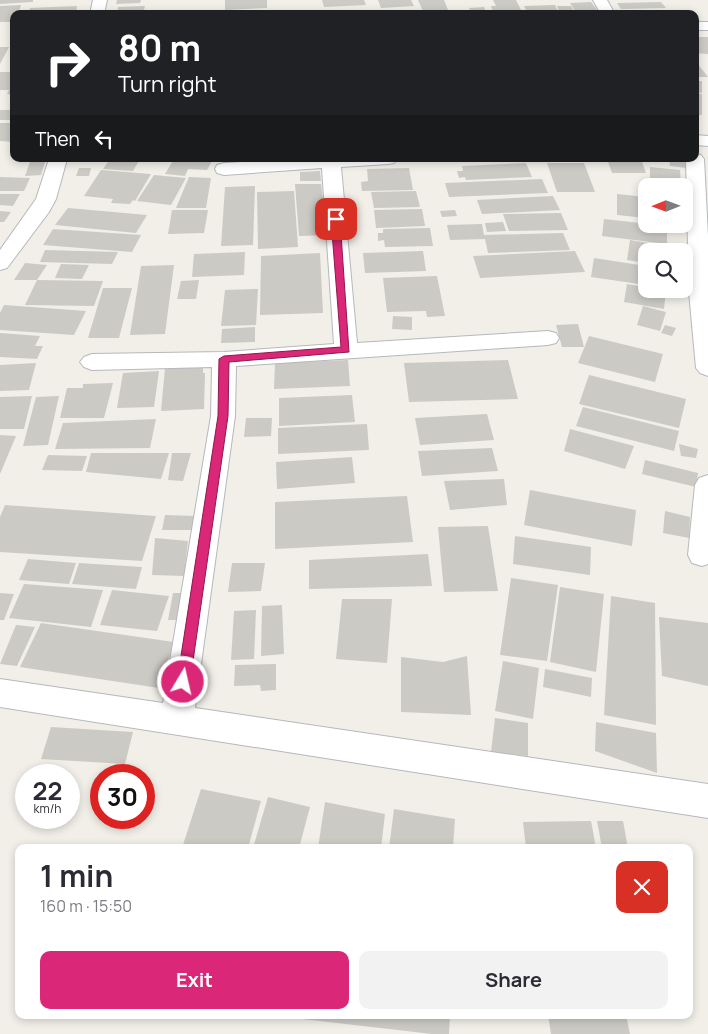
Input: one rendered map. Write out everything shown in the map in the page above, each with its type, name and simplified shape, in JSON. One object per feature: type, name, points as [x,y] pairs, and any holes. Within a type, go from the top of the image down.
[{"type":"street","points":[[0,264],[42,206],[57,162]]},
{"type":"street","points":[[224,169],[331,162],[346,350]]},
{"type":"street","points":[[695,162],[708,368]]},
{"type":"street","points":[[92,362],[224,359],[548,338]]},
{"type":"street","points":[[178,720],[223,416],[224,359]]},
{"type":"street","points":[[702,555],[708,485]]},
{"type":"street","points":[[0,694],[708,801]]},
{"type":"building","points":[[0,0],[33,0],[33,2],[0,4]]},
{"type":"building","points":[[117,0],[141,0],[140,3],[116,4]]},
{"type":"building","points":[[225,0],[267,0],[267,8],[225,10]]},
{"type":"building","points":[[322,0],[364,0],[366,5],[324,7]]},
{"type":"building","points":[[378,0],[411,0],[414,6],[381,8]]},
{"type":"building","points":[[418,0],[444,0],[448,10],[423,10]]},
{"type":"building","points":[[493,0],[516,0],[521,10],[492,10],[491,6],[496,6]]},
{"type":"building","points":[[591,2],[597,10],[574,10],[570,3]]},
{"type":"building","points":[[661,2],[666,8],[621,9],[617,3]]},
{"type":"building","points":[[21,5],[19,10],[10,10],[10,22],[0,22],[0,6]]},
{"type":"building","points":[[555,5],[557,10],[526,10],[524,6]]},
{"type":"building","points":[[77,6],[76,10],[29,10],[30,8]]},
{"type":"building","points":[[145,6],[144,10],[118,10],[118,7]]},
{"type":"building","points":[[557,6],[571,6],[573,10],[558,10]]},
{"type":"building","points":[[484,7],[485,10],[470,10],[469,8]]},
{"type":"building","points":[[699,37],[708,37],[708,54],[699,53]]},
{"type":"building","points":[[0,47],[9,47],[0,64]]},
{"type":"building","points":[[699,66],[708,77],[699,77]]},
{"type":"building","points":[[0,72],[10,72],[10,94],[7,94],[9,90],[0,90]]},
{"type":"building","points":[[699,81],[702,81],[702,93],[699,93]]},
{"type":"building","points":[[699,94],[702,94],[702,115],[699,115]]},
{"type":"building","points":[[0,110],[10,110],[10,120],[0,120]]},
{"type":"building","points":[[0,123],[10,123],[10,142],[0,141]]},
{"type":"building","points":[[30,162],[45,162],[41,175],[25,176]]},
{"type":"building","points":[[108,162],[138,162],[133,171],[103,169]]},
{"type":"building","points":[[172,162],[211,162],[207,170],[188,169],[185,176],[165,174]]},
{"type":"building","points":[[608,162],[642,162],[646,173],[612,173]]},
{"type":"building","points":[[669,162],[685,162],[686,168],[670,166]]},
{"type":"building","points":[[526,163],[532,177],[466,180],[465,177],[459,178],[457,171],[463,171],[462,166]]},
{"type":"building","points":[[547,163],[584,163],[595,192],[557,192]]},
{"type":"building","points":[[650,167],[680,170],[680,178],[650,178]]},
{"type":"building","points":[[79,168],[91,168],[89,176],[76,176]]},
{"type":"building","points":[[409,168],[413,190],[362,191],[361,182],[368,181],[367,169]]},
{"type":"building","points":[[101,170],[151,174],[135,201],[133,200],[130,204],[111,203],[113,199],[84,196]]},
{"type":"building","points":[[320,171],[321,181],[300,181],[300,172]]},
{"type":"building","points":[[154,175],[186,178],[171,205],[137,201]]},
{"type":"building","points":[[0,177],[30,178],[24,191],[0,191]]},
{"type":"building","points":[[189,177],[211,178],[206,208],[176,208]]},
{"type":"building","points":[[542,179],[548,193],[449,197],[445,183]]},
{"type":"building","points":[[295,184],[321,184],[328,235],[299,236]]},
{"type":"building","points":[[255,186],[253,245],[221,246],[225,187]]},
{"type":"building","points":[[294,191],[298,247],[258,249],[257,192]]},
{"type":"building","points":[[416,191],[420,207],[374,208],[371,192]]},
{"type":"building","points":[[0,194],[20,194],[13,206],[0,205]]},
{"type":"building","points":[[617,194],[638,196],[638,217],[617,215]]},
{"type":"building","points":[[553,196],[560,210],[482,214],[477,200]]},
{"type":"building","points":[[68,208],[147,215],[136,233],[55,225]]},
{"type":"building","points":[[422,209],[425,226],[376,228],[374,210]]},
{"type":"building","points":[[172,210],[208,210],[204,233],[168,234]]},
{"type":"building","points":[[455,210],[457,216],[442,217],[440,211]]},
{"type":"building","points":[[0,211],[11,212],[4,222],[0,222]]},
{"type":"building","points":[[561,213],[568,230],[509,231],[503,214]]},
{"type":"building","points":[[604,219],[638,223],[638,233],[667,233],[667,243],[659,243],[602,236]]},
{"type":"building","points":[[503,222],[506,231],[487,232],[485,223]]},
{"type":"building","points":[[482,224],[484,235],[563,233],[570,250],[488,253],[485,239],[450,240],[447,225]]},
{"type":"building","points":[[430,228],[433,246],[385,247],[384,240],[378,241],[378,233],[383,233],[383,229]]},
{"type":"building","points":[[53,229],[141,235],[132,252],[43,245]]},
{"type":"building","points":[[630,240],[648,243],[638,243],[638,262],[627,260]]},
{"type":"building","points":[[45,250],[118,252],[112,264],[40,262]]},
{"type":"building","points":[[423,251],[426,271],[365,273],[363,253]]},
{"type":"building","points":[[575,251],[585,272],[480,278],[473,256]]},
{"type":"building","points":[[245,252],[244,275],[192,277],[194,254]]},
{"type":"building","points":[[320,253],[323,313],[260,315],[261,256]]},
{"type":"building","points":[[594,258],[638,265],[638,284],[591,277]]},
{"type":"building","points":[[25,263],[47,265],[37,280],[14,280]]},
{"type":"building","points":[[61,264],[89,265],[82,279],[55,278]]},
{"type":"building","points":[[174,265],[165,334],[130,335],[141,266]]},
{"type":"building","points":[[437,276],[445,316],[427,317],[426,311],[387,312],[383,278]]},
{"type":"building","points":[[37,280],[103,281],[94,306],[25,305]]},
{"type":"building","points":[[199,280],[196,299],[177,299],[181,281]]},
{"type":"building","points":[[627,284],[638,286],[638,298],[665,298],[664,309],[624,302]]},
{"type":"building","points":[[103,288],[132,288],[119,338],[88,338]]},
{"type":"building","points":[[258,289],[256,325],[221,326],[225,290]]},
{"type":"building","points":[[4,305],[86,311],[74,335],[0,330],[0,313]]},
{"type":"building","points":[[643,306],[666,312],[660,331],[637,325]]},
{"type":"building","points":[[393,316],[412,317],[412,330],[392,329]]},
{"type":"building","points":[[578,324],[584,347],[562,347],[556,325]]},
{"type":"building","points":[[665,325],[676,328],[672,336],[661,333]]},
{"type":"building","points":[[255,327],[255,342],[221,343],[222,329]]},
{"type":"building","points":[[0,333],[40,336],[35,346],[43,346],[37,359],[0,357]]},
{"type":"building","points":[[589,336],[663,354],[655,382],[578,363]]},
{"type":"building","points":[[348,360],[350,386],[274,389],[275,363]]},
{"type":"building","points":[[508,360],[518,399],[409,402],[404,363]]},
{"type":"building","points":[[36,363],[29,390],[0,391],[0,365]]},
{"type":"building","points":[[203,367],[203,373],[205,373],[204,409],[161,411],[165,368]]},
{"type":"building","points":[[159,371],[154,407],[117,408],[123,373]]},
{"type":"building","points":[[589,375],[686,399],[679,428],[579,404]]},
{"type":"building","points":[[113,383],[104,418],[60,418],[67,388],[83,388],[83,384]]},
{"type":"building","points":[[352,395],[355,422],[279,426],[279,398]]},
{"type":"building","points":[[32,396],[24,429],[0,429],[0,397]]},
{"type":"building","points":[[59,396],[48,445],[23,446],[36,397]]},
{"type":"building","points":[[583,407],[679,431],[674,451],[576,426]]},
{"type":"building","points":[[487,414],[494,440],[420,445],[415,418]]},
{"type":"building","points":[[246,418],[272,418],[271,436],[244,437]]},
{"type":"building","points":[[156,419],[150,448],[55,449],[63,423]]},
{"type":"building","points":[[367,424],[369,450],[278,454],[278,428]]},
{"type":"building","points":[[570,429],[634,446],[625,469],[564,451]]},
{"type":"building","points":[[0,435],[16,436],[0,474]]},
{"type":"building","points":[[679,444],[698,449],[696,458],[681,456]]},
{"type":"building","points":[[492,448],[498,471],[422,476],[418,451]]},
{"type":"building","points":[[91,453],[169,453],[161,479],[86,472]]},
{"type":"building","points":[[172,453],[191,453],[183,481],[168,480]]},
{"type":"building","points":[[48,455],[87,456],[82,471],[42,470]]},
{"type":"building","points":[[352,457],[355,483],[277,489],[276,462]]},
{"type":"building","points":[[645,460],[698,473],[696,487],[642,474]]},
{"type":"building","points":[[504,479],[507,505],[450,510],[444,481]]},
{"type":"building","points":[[530,490],[636,510],[632,546],[524,525]]},
{"type":"building","points":[[407,496],[413,542],[275,549],[275,502]]},
{"type":"building","points":[[5,505],[156,516],[142,561],[0,552],[0,517]]},
{"type":"building","points":[[665,511],[690,517],[689,538],[663,533]]},
{"type":"building","points":[[165,515],[196,516],[194,530],[162,530]]},
{"type":"building","points":[[488,526],[498,591],[444,592],[438,527]]},
{"type":"building","points":[[515,536],[591,547],[590,575],[513,564]]},
{"type":"building","points":[[155,538],[188,541],[184,576],[152,575]]},
{"type":"building","points":[[428,554],[432,586],[309,589],[309,560]]},
{"type":"building","points":[[28,559],[76,563],[69,584],[19,580]]},
{"type":"building","points":[[79,563],[142,567],[136,589],[72,584]]},
{"type":"building","points":[[232,563],[265,563],[261,591],[228,592]]},
{"type":"building","points":[[511,578],[558,585],[547,661],[500,655]]},
{"type":"building","points":[[24,584],[103,590],[91,627],[9,618]]},
{"type":"building","points":[[560,587],[604,594],[596,672],[550,662]]},
{"type":"building","points":[[112,590],[169,596],[157,631],[100,625]]},
{"type":"building","points":[[0,593],[14,594],[4,620],[0,620]]},
{"type":"building","points":[[173,593],[189,593],[185,620],[168,620]]},
{"type":"building","points":[[611,596],[655,603],[656,725],[604,715]]},
{"type":"building","points":[[342,599],[392,599],[387,663],[336,659]]},
{"type":"building","points":[[282,605],[284,654],[261,656],[262,606]]},
{"type":"building","points":[[256,610],[254,659],[231,660],[234,611]]},
{"type":"building","points":[[659,617],[708,623],[708,686],[662,676]]},
{"type":"building","points":[[41,623],[174,642],[159,688],[20,667]]},
{"type":"building","points":[[16,625],[35,627],[17,666],[0,664]]},
{"type":"building","points":[[467,656],[471,715],[401,712],[401,657],[443,662]]},
{"type":"building","points":[[503,661],[539,668],[533,719],[495,711]]},
{"type":"building","points":[[276,664],[276,690],[261,691],[260,685],[234,686],[235,665]]},
{"type":"building","points":[[545,669],[592,678],[591,697],[543,687]]},
{"type":"building","points":[[495,718],[528,723],[528,756],[491,752]]},
{"type":"building","points":[[596,722],[656,733],[657,773],[595,751]]},
{"type":"building","points":[[51,727],[133,732],[125,764],[41,759]]},
{"type":"building","points":[[201,789],[261,801],[249,844],[183,844]]},
{"type":"building","points":[[268,797],[310,807],[300,844],[254,844]]},
{"type":"building","points":[[325,802],[385,814],[381,844],[319,844]]},
{"type":"building","points":[[394,809],[455,819],[453,844],[390,844]]},
{"type":"building","points":[[591,821],[595,844],[526,844],[523,822]]},
{"type":"building","points":[[597,821],[623,821],[627,844],[601,844]]},
{"type":"building","points":[[303,1019],[450,1019],[449,1034],[432,1034]]},
{"type":"building","points":[[549,1019],[627,1019],[630,1034],[551,1034]]},
{"type":"route","points":[[183,682],[223,416],[224,359],[346,350],[336,219]]}]
